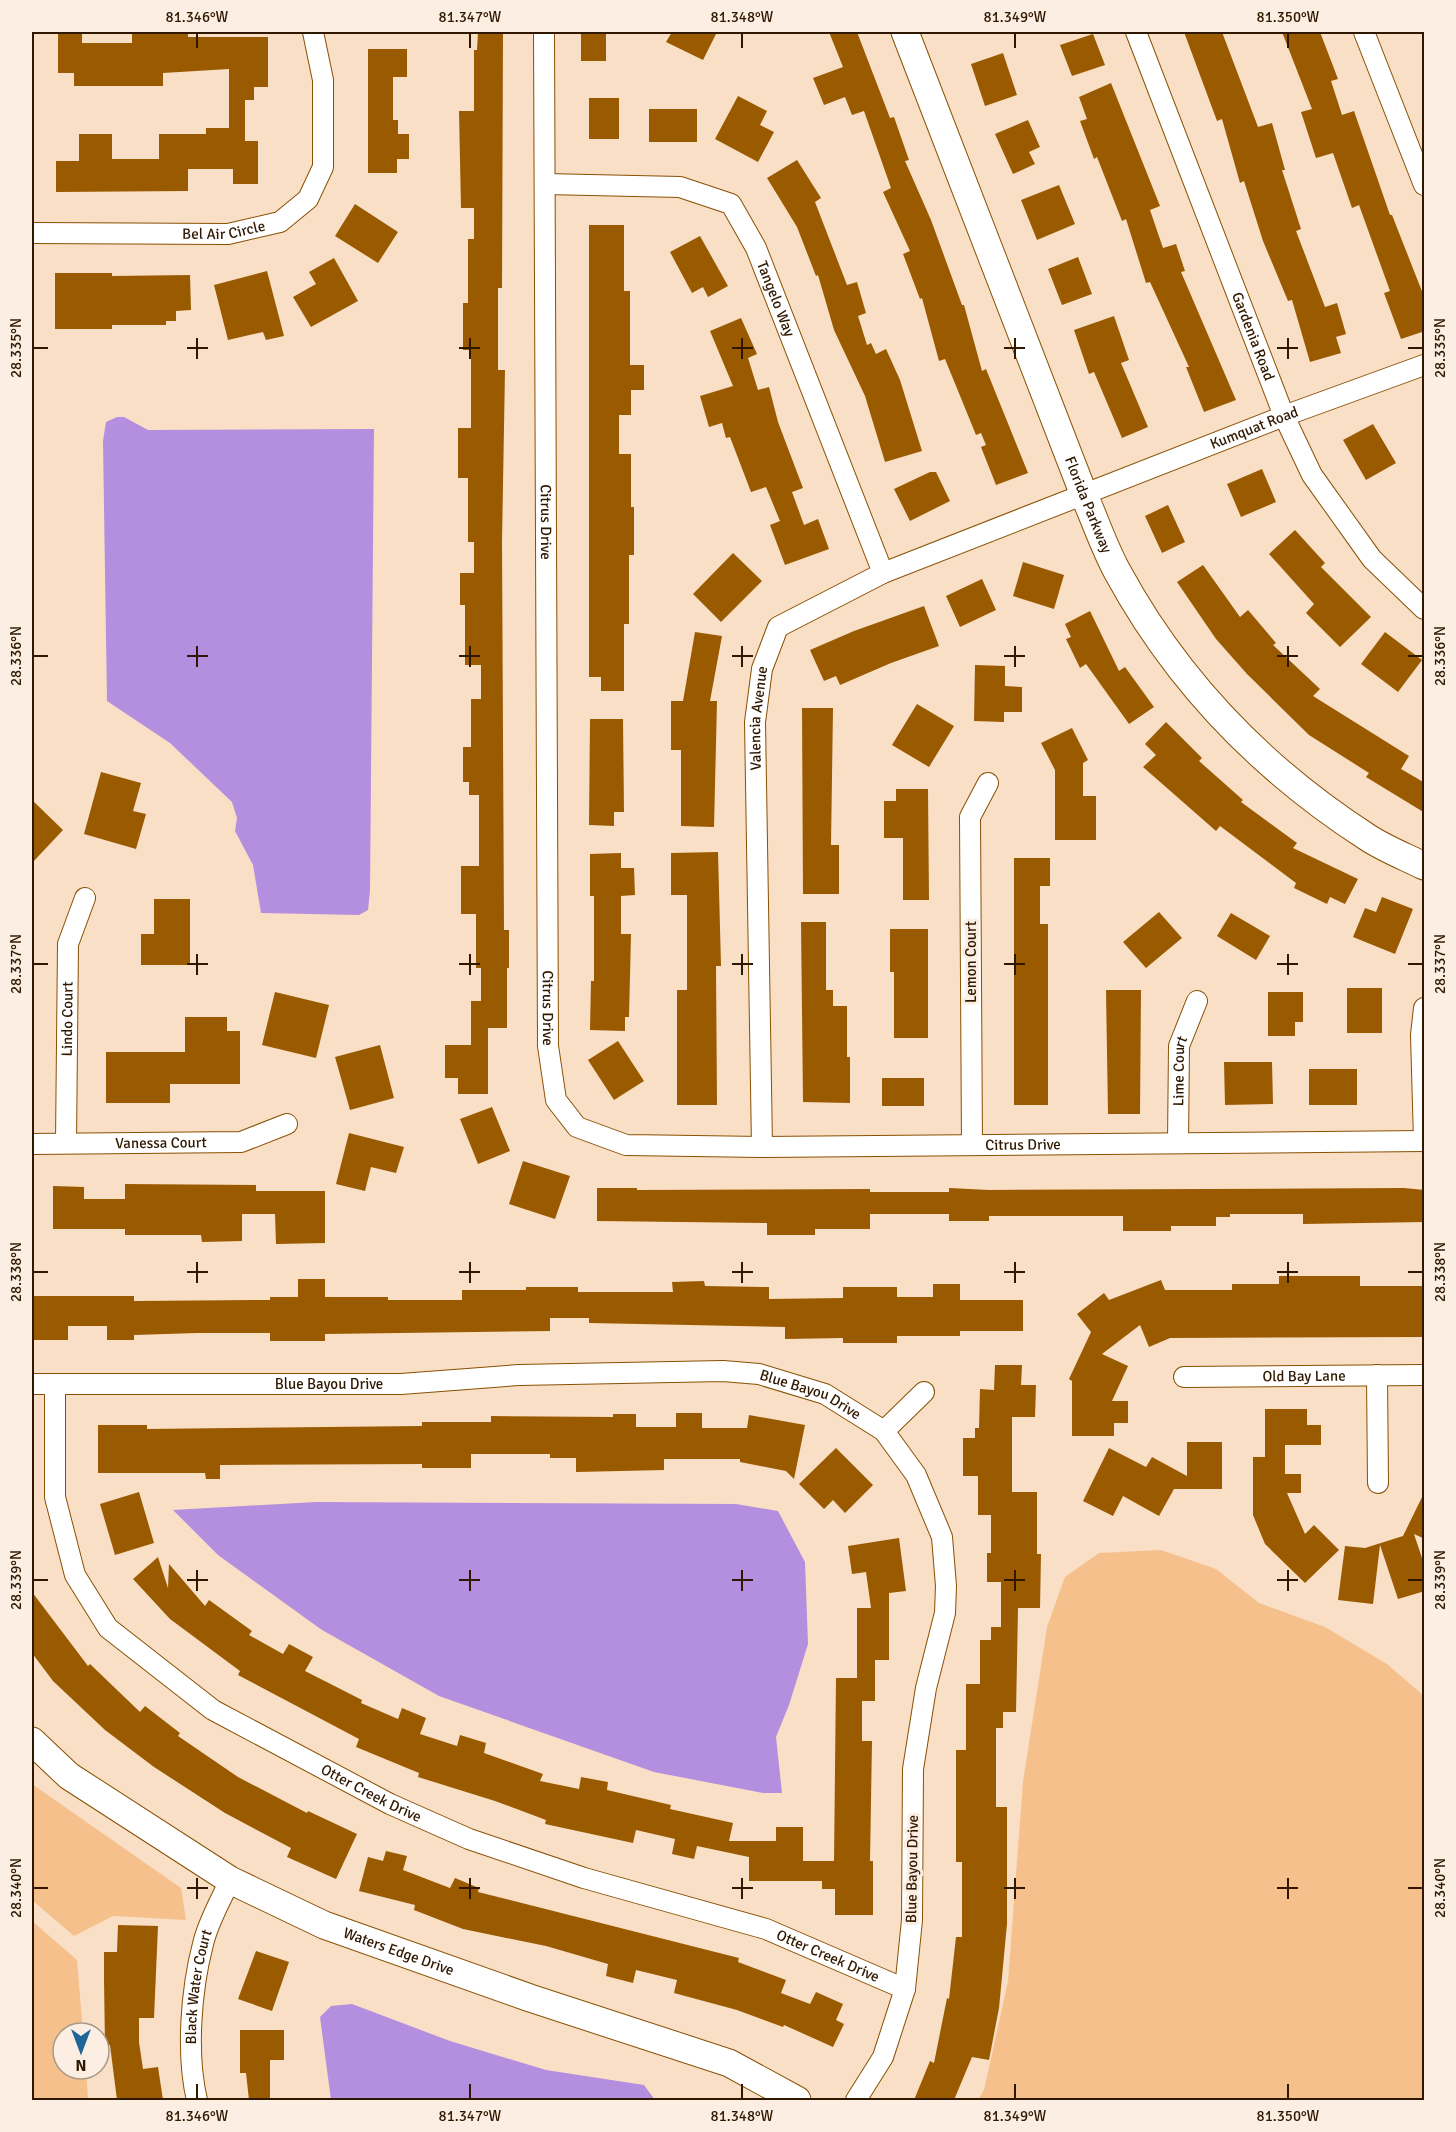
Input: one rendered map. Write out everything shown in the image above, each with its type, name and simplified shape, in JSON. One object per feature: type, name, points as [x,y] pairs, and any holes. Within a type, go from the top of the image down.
[{"type":"street","name":"Bel Air Circle","points":[[32,233],[228,234],[280,222],[308,199],[323,166],[323,80],[313,32]]},
{"type":"street","name":"Citrus Drive","points":[[544,32],[548,1046],[556,1100],[577,1127],[626,1145],[762,1147],[1424,1141]]},
{"type":"street","name":"Florida Parkway","points":[[905,32],[1084,495],[1116,570],[1164,648],[1215,710],[1274,770],[1369,838],[1425,866]]},
{"type":"street","name":"Gardenia Road","points":[[1136,32],[1284,416],[1312,475],[1372,559],[1425,609]]},
{"type":"street","points":[[1364,32],[1425,185]]},
{"type":"street","name":"Tangelo Way","points":[[545,184],[680,187],[731,204],[756,249],[883,573]]},
{"type":"street","name":"Kumquat Road","points":[[1084,495],[1284,416],[1425,365]]},
{"type":"street","name":"Valencia Avenue","points":[[762,1147],[755,722],[762,669],[778,627],[883,573],[1084,495]]},
{"type":"street","name":"Lemon Court","points":[[972,1145],[970,817],[988,783]]},
{"type":"street","name":"Lindo Court","points":[[66,1143],[68,944],[85,898]]},
{"type":"street","name":"Lime Court","points":[[1178,1143],[1179,1046],[1197,1001]]},
{"type":"street","points":[[1424,1141],[1420,1035],[1425,1008]]},
{"type":"street","name":"Vanessa Court","points":[[32,1143],[241,1142],[287,1124]]},
{"type":"street","name":"Blue Bayou Drive","points":[[32,1384],[401,1384],[519,1375],[723,1371],[759,1374],[825,1394],[884,1431],[916,1475],[942,1537],[946,1586],[945,1613],[926,1688],[913,1769],[912,1920],[905,1989],[883,2057],[856,2100]]},
{"type":"street","points":[[1377,1375],[1378,1483]]},
{"type":"street","name":"Old Bay Lane","points":[[1184,1377],[1425,1376]]},
{"type":"street","name":"Otter Creek Drive","points":[[56,1384],[55,1497],[75,1575],[108,1628],[213,1710],[390,1804],[469,1839],[584,1878],[766,1929],[905,1989]]},
{"type":"street","points":[[884,1431],[924,1392]]},
{"type":"street","name":"Waters Edge Drive","points":[[32,1741],[69,1776],[230,1880],[324,1925],[530,1998],[729,2062],[797,2100]]},
{"type":"street","name":"Black Water Court","points":[[196,2100],[193,2086],[192,2003],[203,1942],[230,1880]]},
{"type":"shaded area","points":[[117,417],[124,417],[148,430],[374,429],[370,891],[368,910],[359,915],[261,913],[253,865],[235,831],[237,818],[232,802],[170,743],[107,701],[103,441],[106,422]]},
{"type":"shaded area","points":[[316,1502],[736,1504],[778,1511],[805,1562],[808,1644],[789,1705],[776,1737],[782,1793],[763,1793],[654,1772],[439,1696],[322,1630],[218,1555],[173,1510]]},
{"type":"shaded area","points":[[1161,1550],[1216,1569],[1259,1603],[1325,1627],[1387,1664],[1424,1696],[1424,2100],[978,2100],[984,2090],[1008,1981],[1023,1782],[1047,1627],[1065,1577],[1099,1553]]},
{"type":"shaded area","points":[[32,1784],[181,1888],[186,1920],[113,1916],[74,1936],[32,1900]]},
{"type":"shaded area","points":[[32,1921],[77,1960],[82,2021],[51,2021],[51,2081],[87,2081],[88,2100],[32,2100]]},
{"type":"shaded area","points":[[352,2004],[450,2041],[546,2070],[644,2085],[655,2100],[331,2100],[320,2017],[331,2006]]},
{"type":"building","points":[[58,32],[82,32],[82,43],[132,43],[132,32],[188,32],[188,37],[268,37],[268,87],[254,87],[254,100],[245,100],[245,141],[258,141],[258,184],[233,184],[233,169],[188,169],[188,191],[56,192],[56,161],[79,161],[79,134],[112,134],[112,159],[159,159],[159,134],[206,134],[206,128],[229,128],[229,69],[163,73],[163,86],[74,86],[74,73],[58,73]]},
{"type":"building","points":[[478,32],[503,32],[502,288],[498,288],[498,370],[505,370],[502,542],[504,930],[509,930],[509,968],[507,968],[507,1028],[488,1028],[488,1094],[458,1094],[458,1078],[445,1078],[445,1045],[471,1045],[471,1001],[481,1001],[481,968],[476,968],[476,914],[461,914],[461,866],[479,866],[479,795],[469,795],[469,782],[463,782],[463,747],[471,747],[471,699],[481,699],[481,665],[465,665],[465,605],[460,605],[460,573],[474,573],[474,542],[468,542],[468,478],[458,478],[458,428],[471,428],[471,350],[463,350],[463,303],[468,303],[468,239],[474,239],[474,208],[461,208],[459,111],[474,111],[474,50],[477,50]]},
{"type":"building","points":[[581,32],[606,32],[606,61],[581,61]]},
{"type":"building","points":[[672,32],[717,32],[703,60],[666,42]]},
{"type":"building","points":[[829,32],[857,32],[890,118],[894,117],[909,160],[905,161],[931,220],[962,305],[964,305],[982,371],[986,369],[1028,473],[996,485],[981,447],[986,445],[981,433],[976,435],[945,359],[939,361],[922,298],[920,299],[903,254],[910,251],[883,192],[891,188],[864,111],[852,115],[845,97],[824,105],[813,78],[843,67]]},
{"type":"building","points":[[1184,32],[1222,32],[1258,127],[1272,123],[1285,170],[1282,170],[1301,229],[1296,231],[1325,307],[1337,303],[1346,334],[1336,337],[1341,353],[1310,362],[1292,300],[1288,301],[1263,241],[1244,181],[1240,183],[1222,119],[1217,121]]},
{"type":"building","points":[[1282,32],[1320,32],[1338,79],[1331,81],[1342,115],[1354,111],[1390,215],[1392,215],[1425,299],[1425,331],[1401,339],[1384,293],[1390,291],[1359,205],[1352,208],[1333,153],[1316,158],[1301,112],[1312,109]]},
{"type":"building","points":[[1093,34],[1105,65],[1072,76],[1060,45]]},
{"type":"building","points":[[368,49],[407,49],[407,77],[393,77],[393,120],[398,120],[398,134],[409,134],[409,159],[397,159],[397,173],[368,173]]},
{"type":"building","points":[[1003,53],[1017,95],[985,106],[971,64]]},
{"type":"building","points":[[1111,83],[1160,206],[1150,210],[1163,248],[1176,244],[1185,271],[1181,272],[1236,400],[1204,412],[1186,367],[1189,367],[1150,282],[1146,283],[1126,219],[1122,221],[1097,157],[1094,159],[1080,121],[1087,119],[1079,97]]},
{"type":"building","points":[[738,96],[767,111],[760,125],[774,132],[758,162],[715,139]]},
{"type":"building","points":[[589,98],[619,98],[619,139],[589,139]]},
{"type":"building","points":[[649,109],[697,109],[697,142],[649,142]]},
{"type":"building","points":[[1028,120],[1040,147],[1029,152],[1035,164],[1013,174],[995,134]]},
{"type":"building","points":[[797,160],[821,198],[815,202],[847,285],[857,282],[866,313],[858,316],[867,345],[871,343],[876,354],[886,349],[900,380],[922,451],[885,462],[865,396],[834,330],[818,275],[816,276],[797,227],[767,178]]},
{"type":"building","points":[[1059,185],[1075,224],[1037,240],[1021,200]]},
{"type":"building","points":[[355,204],[398,232],[378,263],[335,236]]},
{"type":"building","points":[[589,225],[624,225],[624,291],[630,291],[630,365],[644,365],[644,390],[631,390],[631,415],[619,415],[619,454],[631,454],[631,507],[634,507],[634,555],[629,555],[629,624],[624,624],[624,691],[601,691],[601,677],[589,677]]},
{"type":"building","points":[[700,236],[728,286],[708,297],[703,287],[692,293],[670,252]]},
{"type":"building","points":[[1078,257],[1092,294],[1062,305],[1048,269]]},
{"type":"building","points":[[334,258],[358,301],[311,327],[293,297],[316,284],[309,272]]},
{"type":"building","points":[[267,271],[284,336],[266,340],[263,332],[228,340],[214,285]]},
{"type":"building","points":[[55,273],[112,273],[112,276],[190,275],[191,310],[176,311],[176,321],[166,321],[166,325],[112,325],[112,329],[55,329]]},
{"type":"building","points":[[1114,316],[1129,360],[1121,363],[1148,427],[1122,438],[1094,372],[1089,374],[1074,330]]},
{"type":"building","points":[[741,318],[757,354],[748,358],[758,390],[769,387],[778,422],[803,488],[792,492],[804,525],[818,519],[829,549],[785,565],[770,525],[780,521],[766,487],[751,492],[730,437],[726,438],[722,423],[709,427],[700,396],[733,386],[710,331]]},
{"type":"building","points":[[1373,424],[1396,463],[1366,480],[1343,440]]},
{"type":"building","points":[[1262,469],[1276,502],[1241,517],[1227,484]]},
{"type":"building","points":[[930,472],[936,472],[950,501],[910,521],[894,489]]},
{"type":"building","points":[[1168,505],[1185,542],[1162,553],[1145,516]]},
{"type":"building","points":[[1295,530],[1325,563],[1321,567],[1371,617],[1340,647],[1306,613],[1314,604],[1269,554]]},
{"type":"building","points":[[733,553],[762,581],[721,622],[693,594]]},
{"type":"building","points":[[1023,562],[1064,575],[1054,609],[1013,596]]},
{"type":"building","points":[[1203,565],[1240,617],[1248,610],[1276,643],[1273,645],[1320,689],[1313,696],[1409,756],[1401,769],[1425,783],[1425,813],[1366,777],[1369,773],[1309,735],[1247,674],[1216,639],[1177,582]]},
{"type":"building","points":[[982,579],[996,610],[960,627],[946,596]]},
{"type":"building","points":[[924,606],[939,646],[840,685],[836,676],[824,681],[810,650],[854,631]]},
{"type":"building","points":[[1090,611],[1119,671],[1125,667],[1154,707],[1129,724],[1086,664],[1080,668],[1066,639],[1071,637],[1065,624]]},
{"type":"building","points":[[695,632],[722,636],[710,701],[717,701],[714,827],[681,826],[681,750],[671,750],[671,701],[683,701]]},
{"type":"building","points":[[1385,632],[1422,660],[1398,692],[1361,664]]},
{"type":"building","points":[[975,665],[1005,666],[1005,686],[1022,687],[1022,712],[1004,712],[1004,722],[974,721]]},
{"type":"building","points":[[917,704],[954,726],[929,767],[892,745]]},
{"type":"building","points":[[802,708],[833,708],[831,845],[839,845],[839,894],[803,894]]},
{"type":"building","points":[[590,719],[623,719],[624,812],[614,812],[614,826],[589,825]]},
{"type":"building","points":[[1166,722],[1202,758],[1199,761],[1243,800],[1241,802],[1297,843],[1293,848],[1358,879],[1345,904],[1330,897],[1327,904],[1294,888],[1296,883],[1220,826],[1216,831],[1143,767],[1156,755],[1145,744]]},
{"type":"building","points":[[1072,728],[1088,760],[1083,763],[1083,796],[1096,796],[1096,840],[1055,840],[1055,770],[1041,743]]},
{"type":"building","points":[[101,772],[141,783],[133,811],[146,814],[136,849],[84,834]]},
{"type":"building","points":[[896,789],[928,789],[929,900],[903,900],[903,838],[884,838],[884,801],[896,801]]},
{"type":"building","points":[[32,800],[63,830],[32,863]]},
{"type":"building","points":[[718,852],[721,966],[716,966],[717,1105],[677,1105],[677,990],[687,990],[687,895],[671,895],[671,853]]},
{"type":"building","points":[[621,853],[621,868],[634,868],[635,895],[621,896],[621,934],[631,934],[629,1017],[625,1017],[625,1031],[590,1030],[591,981],[594,981],[594,896],[590,896],[590,854]]},
{"type":"building","points":[[1014,858],[1050,858],[1050,886],[1040,886],[1040,924],[1048,924],[1048,1105],[1014,1105]]},
{"type":"building","points":[[1382,897],[1413,909],[1395,954],[1353,937],[1365,908],[1376,912]]},
{"type":"building","points":[[154,899],[190,899],[190,965],[141,965],[141,934],[154,934]]},
{"type":"building","points":[[1159,912],[1182,938],[1146,968],[1123,942]]},
{"type":"building","points":[[1231,913],[1270,936],[1256,960],[1217,936]]},
{"type":"building","points":[[801,922],[826,922],[826,990],[833,990],[833,1006],[847,1006],[850,1103],[803,1102]]},
{"type":"building","points":[[890,929],[928,929],[928,1038],[894,1038],[894,972],[890,972]]},
{"type":"building","points":[[1347,988],[1382,988],[1382,1033],[1347,1033]]},
{"type":"building","points":[[1106,990],[1141,990],[1140,1114],[1108,1114]]},
{"type":"building","points":[[275,992],[329,1005],[316,1058],[262,1045]]},
{"type":"building","points":[[1268,992],[1303,992],[1303,1022],[1295,1022],[1295,1036],[1268,1036]]},
{"type":"building","points":[[185,1017],[227,1017],[227,1031],[240,1031],[240,1084],[170,1084],[170,1103],[106,1103],[106,1052],[185,1052]]},
{"type":"building","points":[[618,1041],[644,1081],[614,1100],[588,1060]]},
{"type":"building","points":[[380,1045],[394,1098],[350,1110],[335,1057]]},
{"type":"building","points":[[1224,1062],[1272,1062],[1273,1104],[1225,1105]]},
{"type":"building","points":[[1309,1069],[1357,1069],[1357,1105],[1309,1105]]},
{"type":"building","points":[[882,1078],[924,1078],[924,1106],[882,1106]]},
{"type":"building","points":[[492,1107],[510,1151],[478,1164],[460,1119]]},
{"type":"building","points":[[349,1133],[404,1147],[396,1173],[371,1167],[365,1191],[336,1184]]},
{"type":"building","points":[[523,1161],[570,1176],[555,1219],[509,1204]]},
{"type":"building","points":[[125,1184],[256,1185],[256,1191],[325,1191],[325,1243],[276,1244],[275,1214],[242,1214],[242,1241],[202,1242],[201,1235],[125,1235],[125,1229],[53,1229],[53,1186],[84,1187],[84,1199],[125,1199]]},
{"type":"building","points":[[597,1188],[637,1188],[637,1190],[870,1189],[870,1192],[949,1192],[949,1188],[989,1190],[1404,1188],[1425,1190],[1425,1222],[1303,1224],[1303,1214],[1230,1214],[1230,1217],[1216,1217],[1216,1226],[1171,1226],[1171,1231],[1123,1231],[1123,1216],[989,1216],[989,1221],[949,1221],[949,1214],[870,1214],[870,1229],[815,1229],[815,1235],[767,1235],[767,1223],[597,1221]]},
{"type":"building","points":[[1279,1276],[1360,1276],[1360,1286],[1425,1286],[1425,1337],[1170,1338],[1149,1347],[1140,1325],[1102,1354],[1128,1366],[1112,1401],[1128,1401],[1128,1423],[1114,1423],[1114,1436],[1072,1436],[1072,1381],[1069,1379],[1091,1332],[1077,1314],[1104,1293],[1109,1300],[1161,1280],[1165,1290],[1232,1290],[1232,1284],[1279,1284]]},
{"type":"building","points":[[298,1279],[325,1279],[325,1297],[388,1297],[388,1300],[462,1300],[462,1290],[526,1290],[526,1287],[578,1287],[578,1292],[673,1292],[672,1282],[704,1281],[705,1286],[769,1287],[769,1299],[843,1298],[843,1287],[897,1287],[897,1297],[933,1297],[933,1284],[960,1284],[960,1300],[1023,1300],[1023,1331],[960,1331],[960,1336],[897,1336],[897,1343],[843,1343],[843,1338],[785,1339],[785,1327],[589,1323],[589,1318],[550,1318],[550,1331],[325,1334],[325,1341],[270,1341],[270,1333],[134,1335],[134,1340],[107,1340],[107,1326],[68,1326],[68,1340],[32,1340],[32,1296],[134,1296],[134,1301],[270,1300],[270,1297],[298,1297]]},
{"type":"building","points":[[995,1365],[1022,1365],[1021,1385],[1036,1385],[1035,1417],[1012,1417],[1012,1492],[1037,1492],[1037,1554],[1041,1554],[1040,1608],[1018,1608],[1016,1712],[1003,1712],[1003,1728],[996,1728],[996,1807],[1007,1807],[1007,1924],[999,2008],[989,2060],[972,2057],[954,2100],[914,2100],[930,2061],[934,2063],[947,1998],[949,1999],[956,1937],[962,1937],[962,1862],[956,1862],[956,1750],[966,1750],[966,1684],[980,1684],[980,1640],[991,1640],[991,1627],[1001,1627],[1001,1582],[987,1582],[987,1553],[991,1553],[991,1515],[978,1515],[978,1476],[963,1476],[963,1438],[975,1438],[975,1428],[979,1428],[980,1389],[994,1390]]},
{"type":"building","points":[[1265,1409],[1307,1409],[1307,1425],[1321,1425],[1321,1445],[1285,1445],[1285,1474],[1301,1474],[1301,1493],[1287,1493],[1305,1534],[1314,1525],[1339,1550],[1305,1583],[1265,1544],[1253,1515],[1253,1457],[1265,1457]]},
{"type":"building","points":[[676,1413],[702,1413],[702,1428],[747,1428],[749,1415],[805,1425],[794,1479],[786,1471],[740,1462],[740,1459],[664,1459],[664,1470],[576,1472],[576,1458],[550,1458],[550,1454],[471,1454],[471,1468],[422,1468],[422,1464],[220,1465],[220,1479],[206,1479],[205,1473],[98,1473],[98,1425],[147,1425],[147,1429],[422,1426],[422,1422],[491,1422],[491,1416],[613,1417],[613,1414],[636,1414],[636,1427],[676,1427]]},
{"type":"building","points":[[1187,1442],[1222,1442],[1222,1489],[1174,1489],[1159,1516],[1123,1496],[1113,1516],[1083,1501],[1109,1448],[1146,1467],[1152,1457],[1187,1476]]},
{"type":"building","points":[[836,1448],[873,1485],[845,1513],[833,1500],[824,1509],[799,1484]]},
{"type":"building","points":[[1425,1491],[1425,1539],[1414,1534],[1425,1567],[1425,1591],[1398,1599],[1380,1545],[1373,1604],[1338,1600],[1345,1546],[1365,1548],[1403,1536]]},
{"type":"building","points":[[139,1492],[154,1543],[115,1555],[100,1504]]},
{"type":"building","points":[[899,1538],[906,1591],[889,1593],[889,1660],[875,1660],[875,1701],[862,1701],[862,1741],[872,1741],[870,1861],[873,1861],[873,1915],[835,1915],[835,1889],[822,1889],[822,1881],[749,1881],[749,1857],[697,1846],[694,1859],[672,1854],[675,1839],[636,1830],[633,1843],[545,1824],[546,1820],[495,1801],[418,1777],[419,1773],[356,1747],[359,1739],[238,1675],[240,1671],[170,1619],[133,1579],[158,1557],[168,1588],[169,1564],[205,1606],[209,1600],[252,1631],[249,1635],[283,1654],[289,1644],[313,1657],[305,1671],[362,1700],[361,1703],[398,1719],[402,1708],[426,1718],[420,1734],[457,1746],[460,1735],[486,1743],[484,1753],[543,1774],[540,1781],[579,1789],[581,1777],[608,1782],[607,1790],[671,1805],[670,1809],[733,1823],[729,1841],[776,1841],[776,1827],[803,1827],[803,1861],[834,1861],[836,1678],[857,1678],[857,1608],[871,1608],[866,1572],[852,1574],[848,1546]]},
{"type":"building","points":[[32,1592],[88,1666],[90,1664],[140,1712],[145,1706],[180,1733],[178,1736],[238,1777],[307,1813],[308,1811],[357,1834],[336,1879],[287,1857],[291,1848],[225,1813],[154,1767],[105,1730],[53,1681],[32,1653]]},
{"type":"building","points":[[386,1851],[407,1856],[403,1870],[450,1888],[455,1878],[479,1888],[478,1892],[739,1958],[738,1962],[786,1980],[781,1993],[810,2004],[816,1992],[843,2004],[836,2020],[844,2024],[833,2047],[784,2025],[783,2027],[737,2010],[674,1993],[677,1980],[636,1970],[633,1983],[606,1976],[608,1964],[546,1946],[463,1929],[414,1910],[415,1905],[359,1891],[368,1857],[383,1861]]},
{"type":"building","points":[[118,1925],[158,1926],[154,2018],[139,2018],[139,2042],[143,2069],[158,2067],[163,2100],[117,2100],[111,2053],[111,2021],[105,2021],[104,1952],[117,1952]]},
{"type":"building","points":[[256,1951],[289,1962],[272,2011],[238,1999]]},
{"type":"building","points":[[240,2030],[284,2030],[284,2060],[270,2060],[270,2100],[249,2100],[246,2073],[240,2073]]}]
